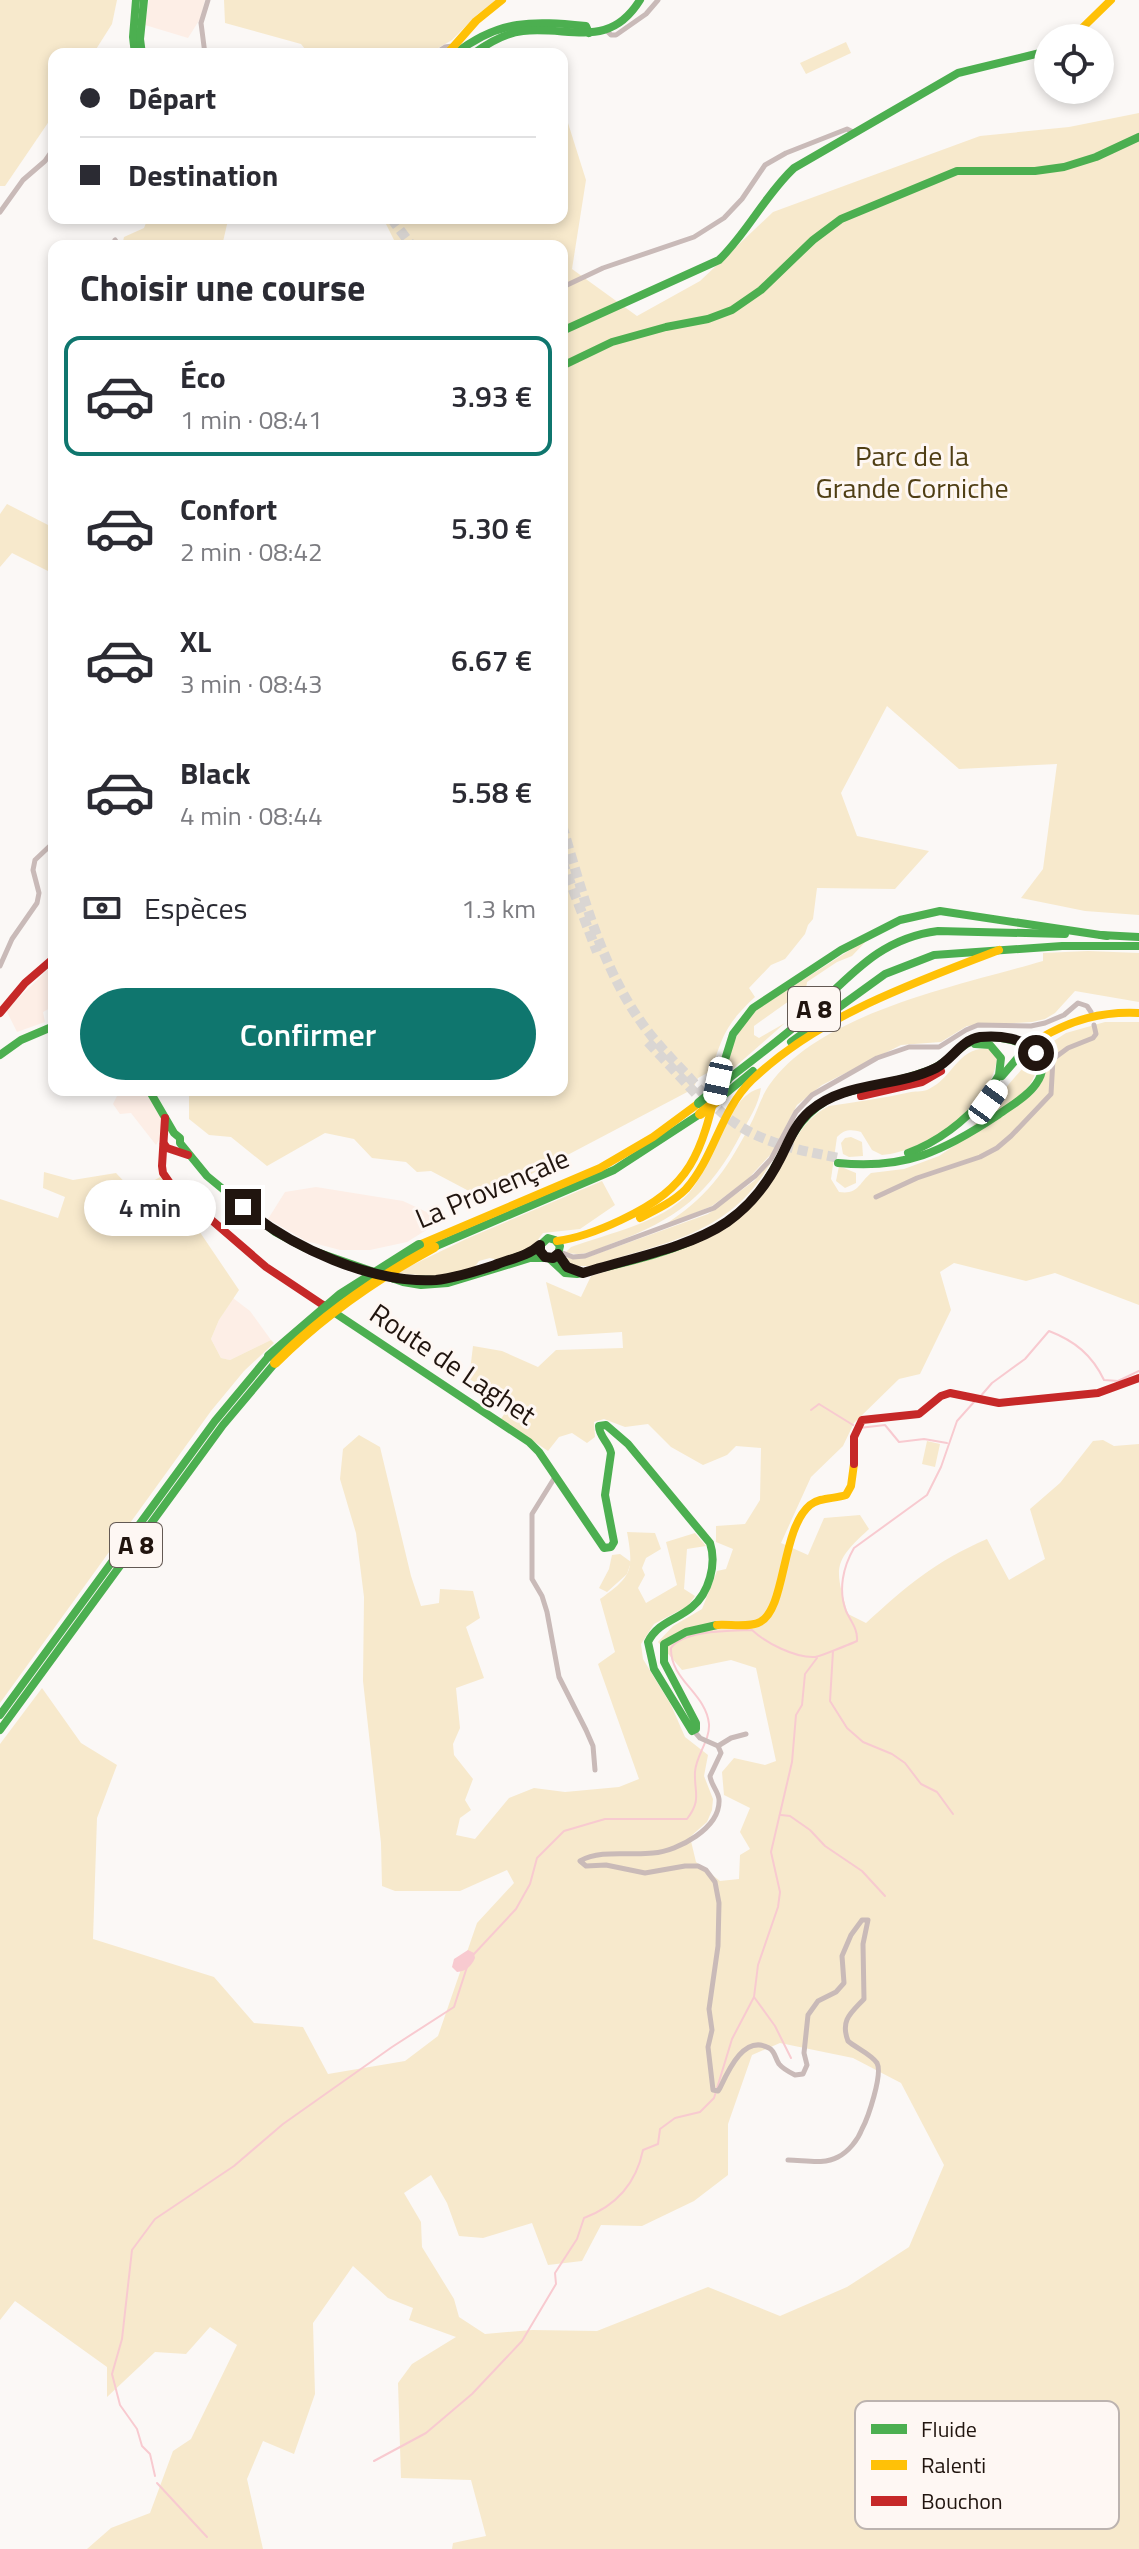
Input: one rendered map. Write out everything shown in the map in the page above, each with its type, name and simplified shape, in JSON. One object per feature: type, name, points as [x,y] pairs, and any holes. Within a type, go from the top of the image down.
[{"type":"main road","points":[[136,0],[137,48]]},
{"type":"main road","points":[[138,48],[144,0]]},
{"type":"main road","points":[[455,48],[476,21],[502,0]]},
{"type":"main road","points":[[482,48],[520,31],[589,33],[606,30],[631,15],[640,0]]},
{"type":"main road","points":[[1086,24],[1111,0]]},
{"type":"main road","points":[[459,48],[510,23],[586,26],[589,33]]},
{"type":"main road","points":[[568,328],[719,260],[739,241],[786,174],[853,132],[958,73],[1034,54]]},
{"type":"main road","points":[[568,362],[608,345],[666,327],[711,319],[732,310],[759,291],[825,228],[957,171],[1035,171],[1064,167],[1096,157],[1139,137]]},
{"type":"main road","points":[[553,1251],[575,1238],[651,1206],[677,1186],[699,1154],[727,1048],[742,1020],[762,1002],[865,936],[920,915],[940,911],[1107,936]]},
{"type":"main road","name":"La Provençale","points":[[0,1730],[272,1359],[354,1295],[434,1247],[614,1170],[699,1108],[727,1080],[801,1021],[872,955],[888,945],[938,931],[1139,937]]},
{"type":"main road","name":"La Provençale","points":[[0,1715],[215,1421],[332,1300],[374,1271],[419,1245],[600,1168],[719,1099],[807,1029],[893,970],[939,954],[1081,945],[1139,946]]},
{"type":"main road","points":[[152,1096],[165,1118],[171,1142],[239,1203],[288,1240],[394,1279],[415,1284],[448,1283],[553,1251],[653,1213],[682,1195],[698,1174],[725,1117],[744,1089],[817,1031],[883,995],[999,950]]},
{"type":"main road","points":[[0,1013],[25,983],[48,963]]},
{"type":"main road","points":[[553,1251],[567,1267],[583,1273],[692,1239],[728,1222],[750,1203],[767,1181],[799,1123],[823,1102],[843,1093],[933,1069],[975,1039],[1015,1040],[1032,1047],[1041,1067],[1037,1083],[1031,1091],[946,1147],[910,1159],[873,1165],[839,1160],[878,1160],[920,1149],[953,1130],[1022,1056],[1040,1041],[1060,1027],[1088,1017],[1116,1012],[1139,1015]]},
{"type":"main road","points":[[0,1055],[21,1040],[48,1029]]},
{"type":"main road","points":[[823,1102],[922,1082],[942,1070],[967,1048],[978,1044],[990,1045],[1001,1058],[999,1075],[984,1099]]},
{"type":"main road","points":[[910,1159],[942,1144],[969,1124],[1022,1056]]},
{"type":"main road","name":"Route de Laghet","points":[[171,1142],[161,1161],[167,1179],[194,1205],[266,1267],[529,1442],[539,1452],[602,1546],[611,1547],[614,1539],[605,1495],[611,1450],[598,1430],[599,1426],[606,1425],[628,1444],[713,1548],[713,1566],[699,1599],[692,1608],[656,1629],[648,1642],[654,1669],[688,1728],[697,1735]]},
{"type":"main road","points":[[697,1735],[696,1723],[664,1662],[664,1644],[672,1636],[711,1627],[758,1623],[769,1615],[786,1554],[806,1509],[815,1502],[846,1495],[852,1486],[856,1427],[870,1417],[920,1413],[945,1393],[962,1394],[990,1404],[1090,1395],[1122,1381],[1139,1378]]},
{"type":"street","points":[[204,48],[201,23],[208,0]]},
{"type":"street","points":[[606,30],[616,35],[646,14],[658,0]]},
{"type":"street","points":[[568,285],[603,268],[694,237],[724,218],[742,199],[760,170],[774,159],[847,129],[853,132]]},
{"type":"street","points":[[0,212],[23,180],[48,154]]},
{"type":"street","points":[[0,966],[12,939],[37,903],[39,893],[33,870],[35,860],[48,848]]},
{"type":"street","points":[[553,1251],[573,1257],[585,1256],[708,1211],[741,1188],[771,1159],[796,1112],[812,1095],[895,1051],[909,1047],[939,1047],[978,1025],[1038,1025],[1064,1015],[1078,1003],[1087,1006],[1091,1012]]},
{"type":"street","points":[[876,1197],[917,1178],[980,1157],[1011,1136],[1051,1094],[1053,1059],[1068,1048],[1093,1038],[1096,1034],[1094,1025]]},
{"type":"street","points":[[555,1477],[532,1514],[532,1579],[547,1612],[559,1677],[593,1746],[595,1770]]},
{"type":"street","points":[[717,1746],[746,1734]]},
{"type":"street","points":[[697,1735],[717,1746],[720,1756],[710,1776],[719,1800],[714,1822],[694,1838],[664,1851],[612,1853],[580,1861],[586,1866],[606,1865],[635,1873],[698,1866],[706,1870],[715,1882],[719,1928],[710,1991],[712,2030],[708,2047],[713,2090],[718,2091],[736,2057],[756,2046],[768,2046],[781,2066],[795,2075],[803,2074],[807,2065],[804,2053],[808,2015],[818,2001],[841,1989],[844,1983],[842,1956],[847,1943],[862,1920],[868,1920],[863,1944],[864,1999],[851,2011],[845,2023],[848,2041],[876,2061],[879,2068],[878,2082],[863,2128],[839,2157],[823,2161],[788,2160]]},
{"type":"shaded area","points":[[149,0],[205,0],[200,19],[188,38],[145,25]]},
{"type":"shaded area","points":[[48,970],[48,1009],[43,1012],[45,1022],[17,1032],[6,1010]]},
{"type":"shaded area","points":[[117,1096],[148,1096],[162,1120],[162,1135],[156,1145],[131,1113],[120,1114],[113,1104]]},
{"type":"shaded area","points":[[316,1187],[403,1201],[433,1215],[436,1224],[407,1242],[370,1250],[340,1250],[306,1241],[268,1219],[285,1192]]},
{"type":"shaded area","points":[[233,1298],[250,1311],[271,1340],[230,1360],[221,1358],[211,1339]]},
{"type":"shaded area","points":[[468,1950],[474,1953],[475,1958],[468,1968],[457,1972],[452,1967],[454,1959]]},
{"type":"green space","points":[[0,0],[117,0],[112,24],[97,48],[48,48],[48,123],[5,186],[0,186]]},
{"type":"green space","points":[[224,0],[497,0],[452,40],[438,48],[304,48],[301,44],[225,23]]},
{"type":"green space","points":[[846,42],[851,53],[806,74],[800,63]]},
{"type":"green space","name":"Parc de la Grande Corniche","points":[[1139,113],[1139,915],[1085,911],[1021,898],[1043,869],[1057,764],[959,769],[887,706],[841,793],[857,836],[929,851],[895,889],[817,888],[813,919],[805,934],[785,959],[771,965],[749,988],[755,997],[731,1023],[711,1071],[698,1078],[693,1089],[484,1199],[431,1171],[417,1172],[406,1162],[372,1158],[354,1139],[325,1133],[267,1166],[231,1137],[209,1135],[189,1119],[189,1096],[568,1096],[568,240],[394,240],[386,224],[568,224],[568,123],[586,180],[572,269],[637,316],[700,281],[773,212],[980,136],[1069,127]]},
{"type":"green space","points":[[146,224],[227,224],[223,240],[123,240]]},
{"type":"green space","points":[[7,504],[48,525],[48,571],[12,553],[0,567],[0,514]]},
{"type":"green space","points":[[869,938],[852,956],[807,982],[805,996],[789,1001],[754,1026],[754,1035],[759,1038],[785,1023],[721,1079],[735,1040],[759,1008]]},
{"type":"green space","points":[[1043,953],[1139,953],[1139,1002],[1075,991],[1055,1013],[1045,1019],[967,1026],[941,1042],[901,1045],[822,1085],[797,1105],[771,1154],[748,1179],[712,1206],[663,1226],[703,1194],[723,1171],[770,1084],[793,1059],[823,1038],[895,1004],[1043,961]]},
{"type":"green space","points":[[1105,1022],[1139,1022],[1139,1305],[1055,1273],[1026,1281],[954,1263],[940,1272],[951,1310],[920,1374],[899,1379],[854,1423],[843,1446],[811,1477],[781,1543],[808,1555],[824,1518],[860,1515],[869,1529],[843,1558],[839,1575],[848,1614],[866,1623],[922,1575],[987,1539],[1009,1580],[1045,1559],[1030,1509],[1060,1483],[1093,1441],[1103,1440],[1114,1446],[1139,1444],[1139,2549],[452,2549],[453,2543],[486,2536],[471,2480],[401,2478],[398,2383],[412,2364],[456,2337],[409,2320],[413,2308],[388,2298],[353,2266],[313,2323],[315,2394],[294,2454],[263,2441],[247,2479],[263,2549],[87,2549],[111,2528],[150,2513],[173,2451],[191,2439],[237,2345],[210,2327],[186,2354],[155,2352],[107,2397],[107,2367],[15,2301],[0,2320],[0,1744],[42,1688],[81,1743],[117,1765],[97,1818],[93,1939],[214,1977],[254,2023],[303,2027],[328,2074],[405,2061],[438,2036],[477,1923],[514,1883],[507,1870],[460,1891],[395,1891],[382,1886],[381,1843],[363,1681],[364,1597],[356,1533],[340,1479],[343,1449],[359,1435],[380,1447],[421,1606],[439,1603],[440,1589],[473,1591],[480,1618],[466,1627],[484,1678],[456,1688],[460,1728],[453,1744],[454,1755],[473,1779],[465,1800],[471,1810],[460,1818],[456,1835],[475,1839],[509,1798],[534,1788],[565,1792],[619,1787],[639,1779],[598,1664],[615,1652],[600,1599],[628,1572],[627,1532],[655,1533],[661,1549],[646,1558],[642,1568],[645,1575],[638,1588],[646,1603],[677,1585],[666,1542],[695,1533],[706,1546],[687,1549],[684,1589],[695,1596],[688,1606],[654,1624],[641,1644],[643,1659],[671,1705],[685,1737],[708,1755],[704,1776],[713,1799],[712,1810],[707,1822],[690,1837],[696,1862],[720,1881],[739,1879],[740,1855],[750,1849],[740,1832],[750,1808],[724,1795],[722,1772],[734,1758],[765,1765],[776,1761],[756,1668],[731,1660],[682,1670],[658,1642],[673,1626],[702,1609],[717,1571],[726,1569],[733,1549],[716,1542],[716,1526],[745,1524],[760,1500],[761,1448],[736,1446],[727,1455],[703,1465],[671,1447],[648,1424],[625,1427],[604,1419],[594,1422],[595,1437],[587,1443],[572,1433],[559,1437],[548,1451],[501,1419],[512,1402],[469,1379],[473,1346],[502,1351],[538,1367],[556,1350],[623,1348],[622,1332],[558,1336],[546,1282],[581,1297],[591,1276],[707,1236],[748,1210],[763,1194],[799,1134],[817,1113],[829,1106],[927,1090],[970,1052],[989,1049],[997,1057],[993,1075],[984,1092],[955,1122],[918,1145],[882,1155],[872,1150],[861,1132],[845,1131],[837,1137],[831,1179],[839,1192],[850,1192],[871,1173],[904,1169],[939,1156],[1037,1090],[1040,1050],[1066,1033]],"holes":[[[780,2043],[853,2058],[901,2083],[944,2165],[909,2247],[847,2287],[780,2316],[708,2287],[597,2331],[532,2330],[485,2334],[459,2317],[454,2299],[422,2247],[421,2222],[404,2193],[431,2175],[447,2203],[459,2236],[483,2238],[532,2223],[548,2265],[582,2261],[601,2225],[642,2226],[694,2201],[728,2175],[728,2124],[752,2055]]]},
{"type":"green space","points":[[1034,1055],[1036,1067],[1026,1089],[972,1127]]},
{"type":"green space","points":[[761,1088],[753,1111],[729,1155],[717,1173],[689,1202],[655,1225],[635,1234],[590,1252],[566,1252],[571,1247],[649,1220],[689,1193],[738,1104]]},
{"type":"green space","points":[[851,1137],[862,1142],[863,1156],[843,1154],[841,1143]]},
{"type":"green space","points":[[774,1157],[739,1203],[696,1231],[591,1266],[574,1266],[564,1258],[588,1257],[708,1214],[754,1181]]},
{"type":"green space","points":[[839,1166],[856,1173],[856,1183],[845,1188],[836,1181]]},
{"type":"green space","points":[[44,1172],[73,1180],[116,1173],[134,1192],[160,1177],[184,1203],[189,1216],[239,1290],[219,1320],[211,1339],[221,1358],[230,1360],[271,1340],[274,1343],[244,1371],[211,1411],[0,1703],[0,1199],[58,1218],[65,1197],[43,1188]]},
{"type":"green space","points":[[602,1181],[615,1205],[580,1229],[543,1233],[531,1249],[499,1260],[490,1258],[479,1261],[473,1269],[441,1277],[396,1273],[466,1239]]},
{"type":"green space","points":[[927,1441],[940,1444],[935,1467],[922,1464]]},
{"type":"green space","points":[[620,1554],[631,1562],[627,1574],[607,1592],[599,1588],[612,1555]]},
{"type":"waterway","points":[[979,1398],[992,1383],[1025,1359],[1049,1331],[1082,1350],[1104,1380],[1118,1381],[1139,1371]]},
{"type":"waterway","points":[[474,1954],[516,1909],[530,1884],[537,1858],[564,1831],[605,1819],[687,1819],[692,1812],[696,1801],[696,1766],[709,1724],[702,1704],[672,1659],[671,1648],[677,1642],[708,1633],[752,1630],[781,1649],[815,1657],[857,1641],[842,1595],[850,1555],[854,1548],[927,1495],[941,1467],[957,1421],[974,1402]]},
{"type":"waterway","points":[[811,1410],[819,1404],[853,1425]]},
{"type":"waterway","points":[[859,1428],[885,1425],[899,1442],[924,1439],[947,1443]]},
{"type":"waterway","points":[[833,1651],[830,1701],[847,1728],[863,1742],[905,1763],[921,1784],[937,1792],[953,1814]]},
{"type":"waterway","points":[[374,2461],[426,2433],[472,2394],[522,2341],[556,2284],[555,2273],[577,2239],[584,2218],[606,2207],[623,2192],[635,2173],[643,2150],[658,2144],[660,2129],[675,2118],[700,2112],[714,2098],[732,2039],[754,1997],[758,1965],[778,1907],[780,1892],[771,1852],[792,1762],[796,1715],[802,1705],[805,1674],[817,1658]]},
{"type":"waterway","points":[[781,1815],[790,1816],[810,1830],[825,1846],[862,1871],[885,1896]]},
{"type":"waterway","points":[[155,2476],[150,2454],[142,2446],[137,2429],[120,2405],[112,2374],[122,2339],[132,2250],[155,2219],[234,2166],[283,2124],[454,2007],[467,1967]]},
{"type":"waterway","points":[[754,1997],[775,2026],[791,2058]]},
{"type":"waterway","points":[[157,2483],[207,2537]]},
{"type":"tunnel","points":[[396,224],[408,240]]},
{"type":"tunnel","points":[[568,845],[585,901],[613,974],[639,1019],[656,1041],[735,1123],[772,1141],[839,1158]]},
{"type":"tunnel","points":[[568,877],[597,952]]},
{"type":"tunnel","points":[[648,1042],[708,1107]]},
{"type":"traffic: fast","points":[[134,48],[136,0]]},
{"type":"traffic: fast","points":[[141,48],[144,0]]},
{"type":"traffic: fast","points":[[482,48],[516,32],[602,30],[628,15],[640,0]]},
{"type":"traffic: fast","points":[[464,48],[502,28],[533,23],[586,26],[589,33]]},
{"type":"traffic: fast","points":[[568,328],[719,260],[794,168],[958,73],[1034,54]]},
{"type":"traffic: fast","points":[[568,363],[612,342],[708,319],[732,310],[761,290],[813,240],[841,219],[957,171],[1035,171],[1064,167],[1096,157],[1139,137]]},
{"type":"traffic: fast","points":[[718,1082],[733,1034],[753,1008],[841,950],[900,920],[940,911],[1107,936]]},
{"type":"traffic: fast","points":[[727,1080],[791,1029],[862,965],[896,943],[938,931],[1065,934]]},
{"type":"traffic: fast","points":[[1101,935],[1139,937]]},
{"type":"traffic: fast","points":[[791,1042],[885,974],[934,955],[1062,946],[1139,946]]},
{"type":"traffic: fast","points":[[0,1055],[21,1040],[48,1029]]},
{"type":"traffic: fast","points":[[550,1259],[565,1273],[577,1274],[651,1255],[699,1238],[741,1211],[768,1179],[799,1126],[821,1104],[837,1095],[932,1069],[968,1043],[983,1038],[1017,1042],[1036,1053],[1041,1062],[1042,1072],[1028,1093],[960,1139],[923,1155],[884,1164],[838,1163]]},
{"type":"traffic: fast","points":[[1020,1055],[1039,1039]]},
{"type":"traffic: fast","points":[[975,1044],[990,1045],[1001,1058],[999,1075],[984,1099]]},
{"type":"traffic: fast","points":[[1002,1076],[1020,1055]]},
{"type":"traffic: fast","points":[[719,1099],[753,1071]]},
{"type":"traffic: fast","points":[[699,1103],[727,1080]]},
{"type":"traffic: fast","points":[[908,1153],[931,1143],[951,1129],[987,1095]]},
{"type":"traffic: fast","points":[[152,1096],[180,1138],[180,1143],[207,1176],[275,1232],[305,1248],[394,1279]]},
{"type":"traffic: fast","points":[[434,1247],[614,1170],[700,1114]]},
{"type":"traffic: fast","points":[[548,1238],[560,1246],[553,1258],[530,1258],[448,1283],[421,1285],[394,1279],[438,1280],[474,1272],[534,1251],[548,1238]]},
{"type":"traffic: fast","points":[[269,1356],[340,1295],[419,1245]]},
{"type":"traffic: fast","points":[[323,1305],[529,1442],[604,1548],[611,1547],[614,1542],[605,1495],[611,1453],[599,1426],[606,1425],[628,1444],[710,1543],[712,1551],[712,1569],[703,1594],[692,1607],[657,1630],[648,1642],[654,1669],[692,1731],[696,1729],[696,1723],[664,1662],[664,1644],[686,1632],[717,1625]]},
{"type":"traffic: fast","points":[[0,1715],[215,1421],[269,1356]]},
{"type":"traffic: fast","points":[[0,1730],[223,1425],[275,1363]]},
{"type":"traffic: slow","points":[[452,48],[476,21],[502,0]]},
{"type":"traffic: slow","points":[[1086,24],[1111,0]]},
{"type":"traffic: slow","points":[[640,1218],[670,1202],[686,1189],[741,1092],[779,1057],[807,1037],[869,1003],[999,950]]},
{"type":"traffic: slow","points":[[1039,1039],[1087,1018],[1139,1013]]},
{"type":"traffic: slow","points":[[557,1241],[590,1233],[621,1220],[664,1195],[690,1166],[699,1149],[718,1082]]},
{"type":"traffic: slow","points":[[700,1114],[719,1099]]},
{"type":"traffic: slow","points":[[419,1245],[600,1168],[653,1137],[699,1103]]},
{"type":"traffic: slow","points":[[275,1363],[350,1299],[434,1247]]},
{"type":"traffic: slow","points":[[717,1625],[756,1624],[768,1614],[775,1602],[801,1516],[814,1502],[846,1495],[851,1486],[854,1464]]},
{"type":"traffic: jam","points":[[0,1013],[25,983],[48,963]]},
{"type":"traffic: jam","points":[[861,1096],[922,1082],[941,1071]]},
{"type":"traffic: jam","points":[[165,1118],[162,1166],[172,1186],[266,1267],[323,1305]]},
{"type":"traffic: jam","points":[[164,1144],[188,1155]]},
{"type":"traffic: jam","points":[[854,1464],[854,1437],[862,1420],[919,1414],[941,1396],[950,1393],[999,1403],[1098,1393],[1139,1378]]},
{"type":"route","points":[[243,1207],[266,1226],[300,1246],[394,1279],[456,1277],[534,1251],[540,1245],[543,1256],[553,1258],[558,1254],[567,1267],[583,1273],[692,1239],[728,1222],[750,1203],[767,1181],[794,1130],[807,1113],[831,1098],[933,1069],[964,1044],[981,1037],[1022,1041],[1036,1053]]}]
